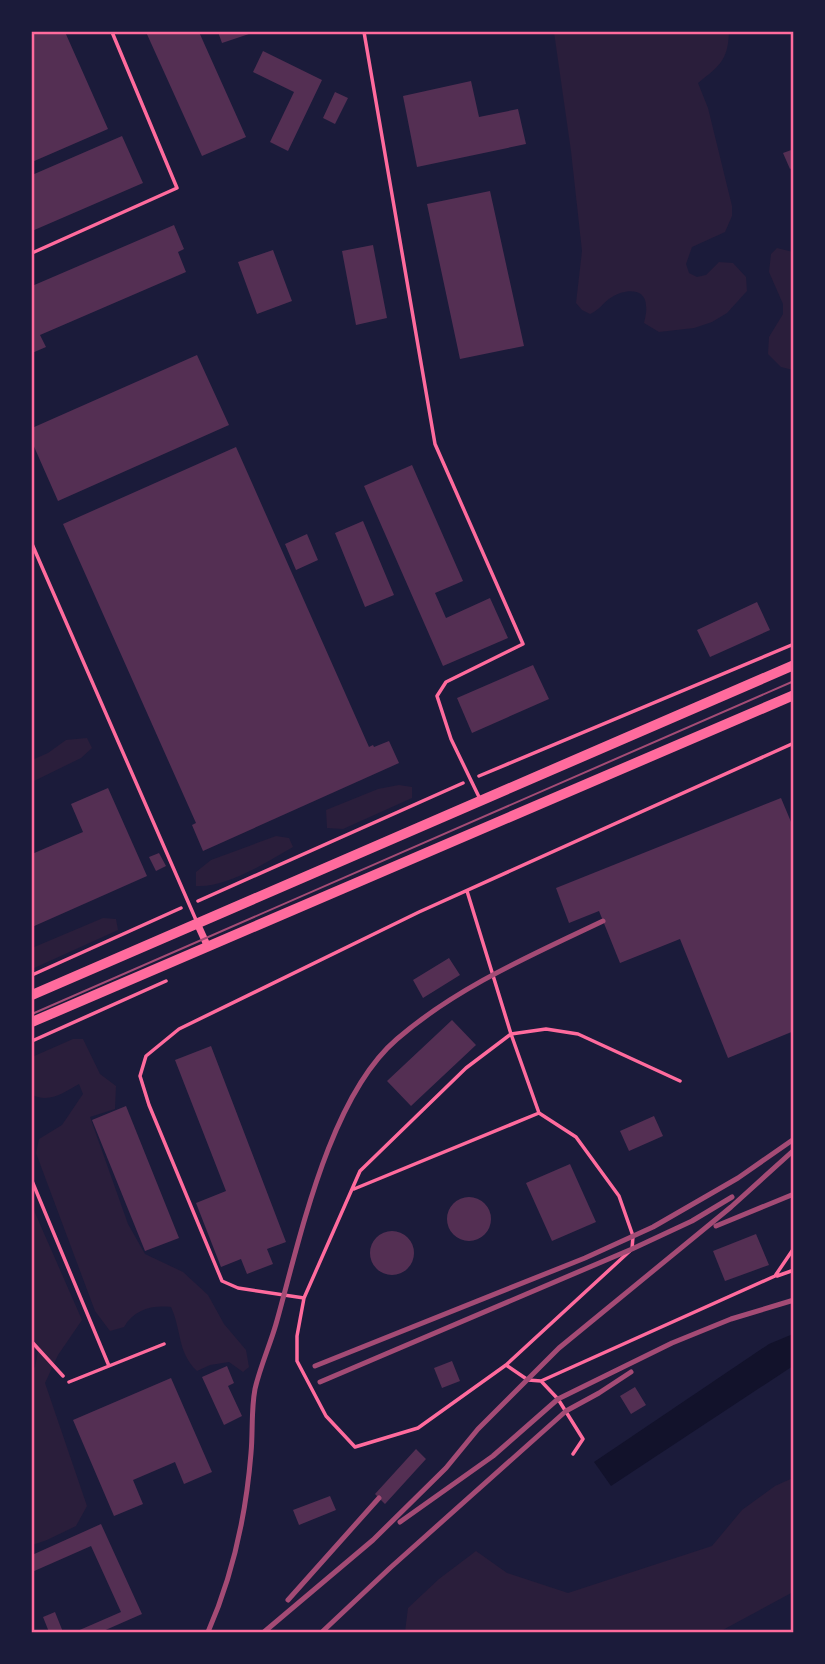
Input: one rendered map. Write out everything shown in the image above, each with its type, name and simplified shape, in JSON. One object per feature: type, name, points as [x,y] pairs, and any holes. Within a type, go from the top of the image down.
[{"type":"main road","points":[[32,995],[793,664]]},
{"type":"main road","points":[[32,1022],[793,695]]},
{"type":"street","points":[[197,923],[207,945]]},
{"type":"lane","points":[[32,253],[177,188],[112,32]]},
{"type":"lane","points":[[364,32],[435,444],[523,644],[446,681],[438,696],[451,739],[480,800]]},
{"type":"lane","points":[[32,544],[197,923]]},
{"type":"lane","points":[[304,1298],[222,1282],[149,1105],[140,1076],[146,1056],[179,1029],[467,890],[793,743]]},
{"type":"lane","points":[[467,890],[511,1034],[539,1113],[576,1136],[619,1196],[633,1236],[632,1249],[506,1365],[418,1428],[355,1447],[326,1416],[297,1361],[297,1336],[304,1298],[360,1171],[466,1068],[511,1034],[546,1029],[578,1034],[680,1081]]},
{"type":"lane","points":[[352,1190],[539,1113]]},
{"type":"lane","points":[[32,1181],[109,1366]]},
{"type":"lane","points":[[775,1276],[793,1248]]},
{"type":"lane","points":[[506,1365],[528,1380],[541,1381],[793,1270]]},
{"type":"lane","points":[[69,1382],[164,1344]]},
{"type":"lane","points":[[541,1381],[558,1399],[583,1439],[573,1454]]},
{"type":"path","points":[[32,975],[471,780],[793,644]]},
{"type":"path","points":[[32,1342],[69,1382]]},
{"type":"shaded area","points":[[554,32],[729,32],[727,50],[721,62],[698,83],[708,108],[732,206],[732,216],[725,232],[692,247],[686,264],[689,273],[697,277],[706,275],[719,262],[733,263],[746,277],[747,291],[727,313],[712,322],[694,328],[659,332],[644,323],[645,300],[634,291],[617,294],[590,314],[576,303],[582,251]]},
{"type":"shaded area","points":[[777,248],[793,252],[793,370],[781,367],[768,354],[769,337],[783,314],[783,304],[769,272],[771,254]]},
{"type":"shaded area","points":[[87,738],[92,748],[81,758],[32,782],[32,760],[66,740]]},
{"type":"shaded area","points":[[399,785],[412,787],[412,798],[343,829],[327,828],[326,810],[378,789]]},
{"type":"shaded area","points":[[276,836],[289,838],[293,847],[233,878],[208,886],[196,886],[196,872],[211,860]]},
{"type":"shaded area","points":[[103,918],[116,919],[118,930],[32,969],[32,948]]},
{"type":"shaded area","points":[[73,1039],[83,1039],[100,1074],[116,1086],[115,1109],[90,1117],[128,1224],[145,1254],[183,1272],[208,1295],[224,1324],[246,1350],[249,1367],[243,1372],[229,1362],[210,1365],[197,1371],[183,1349],[171,1307],[144,1310],[133,1316],[124,1327],[110,1331],[95,1311],[36,1153],[39,1139],[62,1125],[83,1094],[79,1084],[51,1097],[32,1095],[32,1057]]},
{"type":"shaded area","points":[[32,1206],[82,1320],[58,1355],[45,1383],[87,1506],[76,1526],[32,1545],[32,1370],[38,1352],[32,1347]]},
{"type":"shaded area","points":[[793,1334],[793,1366],[611,1486],[594,1462],[769,1344]]},
{"type":"shaded area","points":[[793,1478],[793,1592],[719,1632],[405,1632],[408,1608],[439,1579],[476,1551],[507,1573],[568,1593],[712,1546],[742,1510],[775,1486]]},
{"type":"building","points":[[32,32],[65,32],[108,129],[32,162]]},
{"type":"building","points":[[146,32],[199,32],[246,137],[202,156]]},
{"type":"building","points":[[218,32],[255,32],[222,43]]},
{"type":"building","points":[[263,51],[322,80],[288,151],[270,142],[294,92],[253,72]]},
{"type":"building","points":[[471,81],[479,117],[518,109],[526,144],[417,167],[403,96]]},
{"type":"building","points":[[335,92],[348,98],[335,124],[323,118]]},
{"type":"building","points":[[122,136],[143,183],[32,231],[32,175]]},
{"type":"building","points":[[794,149],[794,167],[790,169],[783,153]]},
{"type":"building","points":[[490,191],[524,346],[460,359],[427,204]]},
{"type":"building","points":[[174,225],[184,249],[178,252],[186,272],[40,335],[46,347],[32,353],[32,286]]},
{"type":"building","points":[[373,245],[387,318],[356,325],[342,251]]},
{"type":"building","points":[[273,250],[292,301],[257,314],[238,262]]},
{"type":"building","points":[[197,355],[229,425],[58,501],[32,442],[32,428]]},
{"type":"building","points":[[236,447],[369,747],[389,741],[399,763],[203,851],[192,825],[196,823],[63,524]]},
{"type":"building","points":[[412,465],[463,581],[435,593],[446,618],[490,598],[508,638],[443,666],[364,486]]},
{"type":"building","points":[[363,521],[394,595],[365,607],[335,533]]},
{"type":"building","points":[[307,534],[318,560],[296,570],[285,544]]},
{"type":"building","points":[[757,602],[770,630],[710,657],[697,630]]},
{"type":"building","points":[[533,665],[549,699],[472,733],[457,698]]},
{"type":"building","points":[[108,788],[147,876],[32,927],[32,854],[83,832],[71,804]]},
{"type":"building","points":[[781,798],[794,829],[794,1031],[728,1058],[680,939],[620,963],[599,911],[569,923],[556,888]]},
{"type":"building","points":[[159,853],[166,866],[156,871],[149,857]]},
{"type":"building","points":[[449,958],[460,975],[423,998],[413,980]]},
{"type":"building","points":[[452,1020],[476,1045],[411,1106],[387,1081]]},
{"type":"building","points":[[211,1046],[286,1242],[267,1249],[273,1264],[247,1274],[241,1259],[221,1267],[196,1203],[226,1191],[175,1060]]},
{"type":"building","points":[[126,1106],[179,1238],[145,1251],[92,1120]]},
{"type":"building","points":[[654,1116],[663,1136],[629,1151],[620,1131]]},
{"type":"building","points":[[570,1164],[596,1222],[552,1241],[526,1183]]},
{"type":"building","points":[[469,1197],[478,1198],[485,1203],[490,1210],[490,1228],[485,1235],[478,1240],[469,1241],[460,1240],[453,1235],[448,1228],[447,1219],[448,1210],[453,1203],[460,1198]]},
{"type":"building","points":[[392,1231],[401,1232],[408,1237],[413,1244],[413,1262],[408,1269],[401,1274],[392,1275],[383,1274],[376,1269],[371,1262],[370,1253],[371,1244],[376,1237],[383,1232]]},
{"type":"building","points":[[756,1234],[769,1265],[725,1281],[713,1251]]},
{"type":"building","points":[[452,1361],[460,1381],[442,1388],[434,1368]]},
{"type":"building","points":[[227,1366],[234,1383],[228,1386],[242,1416],[224,1425],[202,1377]]},
{"type":"building","points":[[171,1378],[212,1472],[184,1484],[175,1462],[133,1480],[143,1504],[114,1516],[73,1420]]},
{"type":"building","points":[[635,1387],[646,1405],[631,1414],[620,1396]]},
{"type":"building","points":[[416,1449],[426,1459],[385,1504],[375,1494]]},
{"type":"building","points":[[330,1496],[336,1510],[299,1525],[293,1510]]},
{"type":"building","points":[[101,1524],[142,1614],[101,1632],[75,1632],[121,1612],[91,1546],[32,1572],[32,1555]]},
{"type":"building","points":[[55,1612],[63,1632],[49,1632],[43,1617]]},
{"type":"tram line","points":[[32,1014],[794,681]]},
{"type":"railway","points":[[208,1632],[225,1589],[242,1522],[257,1381],[320,1171],[353,1096],[373,1064],[420,1020],[496,973],[603,921]]},
{"type":"railway","points":[[315,1366],[585,1258],[653,1227],[738,1178],[794,1139]]},
{"type":"railway","points":[[264,1632],[373,1540],[446,1468],[478,1429],[559,1348],[731,1207],[794,1150]]},
{"type":"railway","points":[[716,1226],[794,1194]]},
{"type":"railway","points":[[320,1382],[632,1249],[692,1221],[732,1197]]},
{"type":"railway","points":[[400,1522],[493,1456],[558,1399],[672,1343],[731,1319],[794,1300]]},
{"type":"railway","points":[[322,1632],[566,1411],[631,1372]]},
{"type":"railway","points":[[288,1600],[379,1498]]}]
